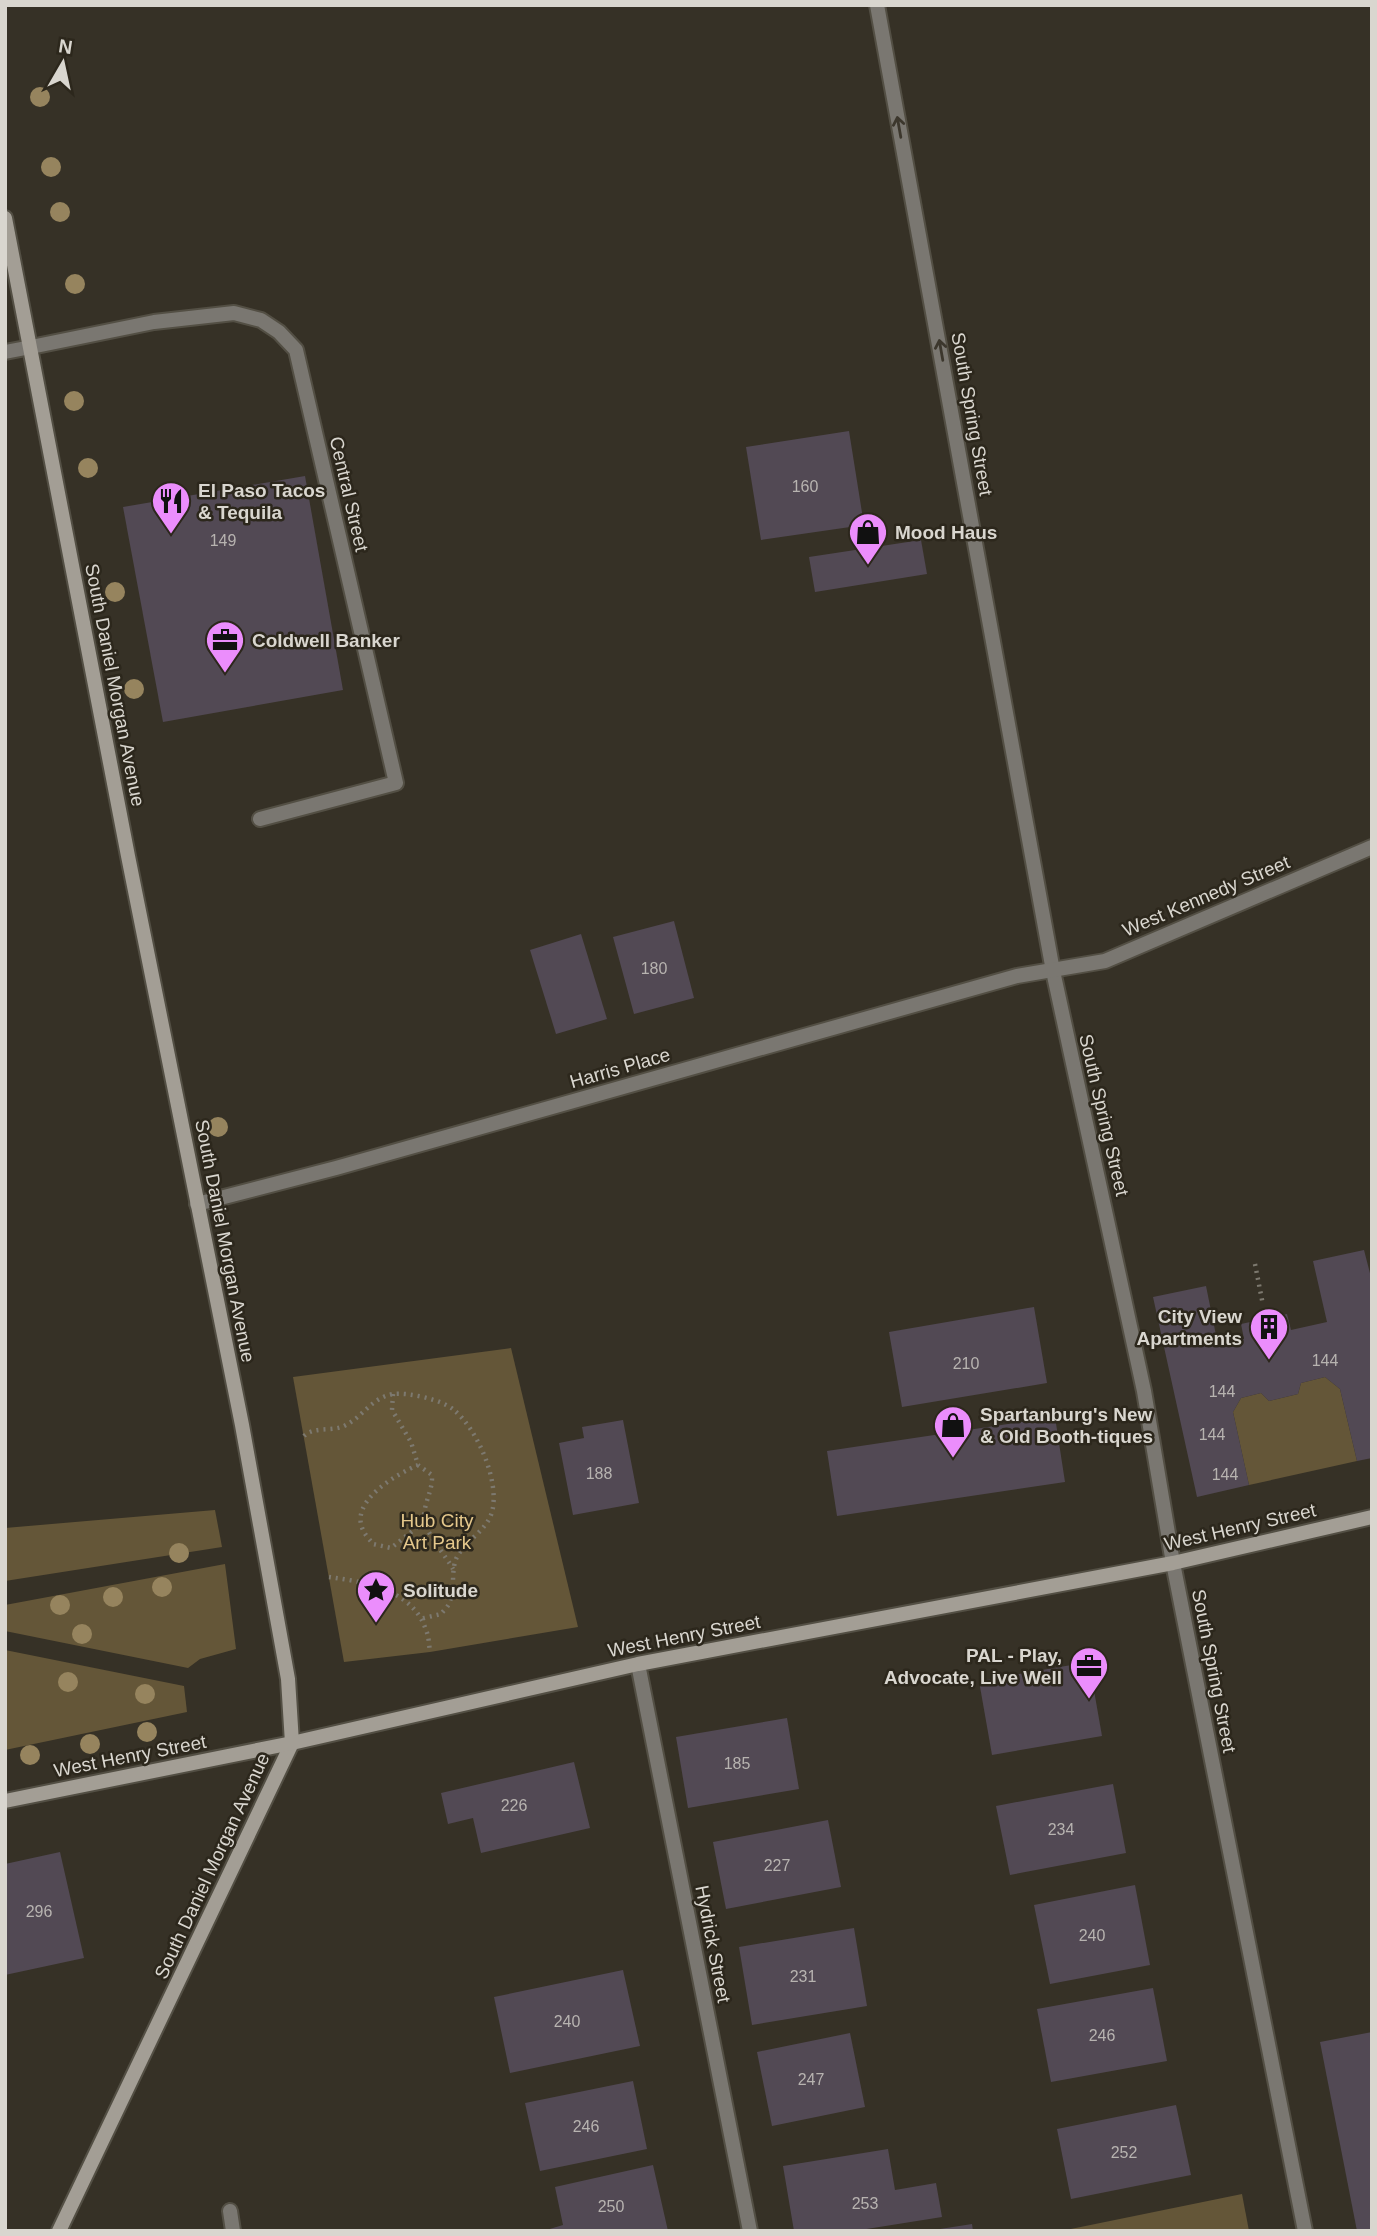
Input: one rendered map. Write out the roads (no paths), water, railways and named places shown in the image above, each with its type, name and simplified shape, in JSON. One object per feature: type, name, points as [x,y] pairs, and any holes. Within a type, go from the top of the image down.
[{"type":"street","name":"South Spring Street","points":[[877,5],[1053,971],[1144,1391],[1173,1563],[1305,2231]]},
{"type":"street","name":"South Daniel Morgan Avenue","points":[[5,218],[242,1425],[288,1679],[292,1743],[59,2231]]},
{"type":"street","name":"Central Street","points":[[31,347],[154,323],[234,313],[261,320],[279,332],[296,350],[396,783],[260,819]]},
{"type":"street","points":[[5,352],[31,347]]},
{"type":"street","name":"West Kennedy Street","points":[[1053,971],[1105,961],[1372,847]]},
{"type":"street","name":"Harris Place","points":[[197,1204],[336,1168],[1017,976],[1053,971]]},
{"type":"street","name":"West Henry Street","points":[[5,1801],[292,1743],[638,1664],[1173,1563],[1372,1517]]},
{"type":"street","name":"Hydrick Street","points":[[638,1664],[750,2231]]},
{"type":"street","points":[[230,2211],[233,2231]]},
{"type":"place","name":"El Paso Tacos & Tequila","points":[[171,535]]},
{"type":"place","name":"Mood Haus","points":[[868,566]]},
{"type":"place","name":"Coldwell Banker","points":[[225,674]]},
{"type":"place","name":"City View Apartments","points":[[1269,1361]]},
{"type":"place","name":"Spartanburg's New & Old Booth-tiques","points":[[953,1459]]},
{"type":"place","name":"Solitude","points":[[376,1624]]},
{"type":"place","name":"PAL - Play, Advocate, Live Well","points":[[1089,1700]]},
{"type":"park label","name":"Hub City Art Park","points":[[437,1531]]}]
